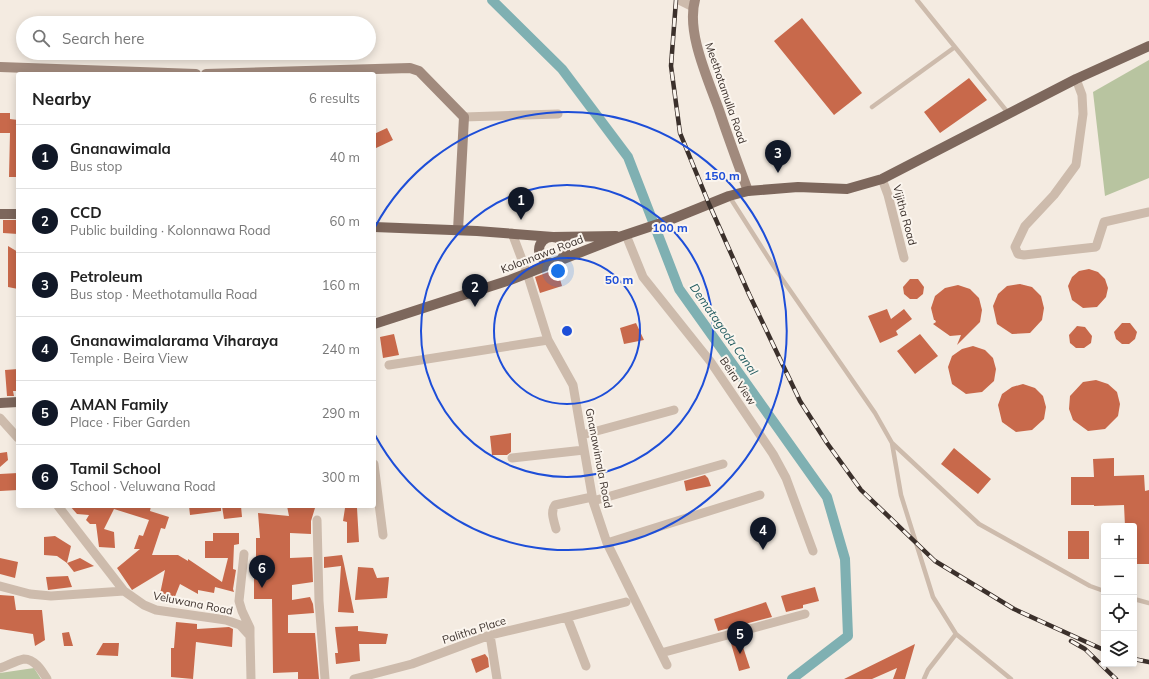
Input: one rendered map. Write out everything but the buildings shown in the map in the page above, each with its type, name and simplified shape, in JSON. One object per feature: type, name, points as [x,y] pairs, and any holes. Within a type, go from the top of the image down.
[{"type":"main road","name":"Kolonnawa Road","points":[[376,323],[502,283],[729,196],[748,191],[798,187],[847,189],[882,179],[1076,79],[1149,46]]},
{"type":"main road","points":[[0,214],[16,214]]},
{"type":"main road","points":[[376,227],[458,230],[552,236],[624,235]]},
{"type":"main road","points":[[552,236],[561,240],[565,247],[564,256],[557,262],[553,263],[545,261],[539,254],[539,246],[541,242],[552,236]]},
{"type":"main road","points":[[0,403],[16,402]]},
{"type":"street","points":[[679,0],[694,4]]},
{"type":"street","name":"Meethotamulla Road","points":[[694,4],[694,36],[702,63],[748,191]]},
{"type":"street","points":[[0,67],[140,72]]},
{"type":"street","points":[[274,72],[410,68],[419,71],[464,117],[458,230]]},
{"type":"street","points":[[1076,79],[1082,94],[1083,114],[1076,165],[1054,195],[1025,226],[1015,247],[1018,254],[1024,255],[1096,247],[1104,222],[1149,212]]},
{"type":"street","points":[[464,117],[558,114]]},
{"type":"street","name":"Vijitha Road","points":[[882,179],[888,195],[904,258]]},
{"type":"street","name":"Gnanawimala Road","points":[[512,233],[527,273],[548,340],[573,385],[593,499],[607,543],[667,665]]},
{"type":"street","name":"Beira View","points":[[624,235],[643,277],[710,361],[773,454],[786,478],[813,551]]},
{"type":"street","points":[[389,365],[548,340]]},
{"type":"street","points":[[582,435],[674,410]]},
{"type":"street","points":[[0,418],[16,436]]},
{"type":"street","points":[[512,458],[584,450]]},
{"type":"street","points":[[556,529],[553,518],[553,509],[555,505],[593,499],[723,464]]},
{"type":"street","points":[[376,480],[383,535]]},
{"type":"street","points":[[607,543],[760,495]]},
{"type":"street","name":"Veluwana Road","points":[[60,508],[124,591],[144,605],[156,610],[226,620],[240,625],[250,636]]},
{"type":"street","points":[[317,520],[319,602],[324,679]]},
{"type":"street","points":[[244,554],[239,601],[250,628],[251,679]]},
{"type":"street","points":[[0,586],[30,594],[51,596],[124,591]]},
{"type":"street","name":"Palitha Place","points":[[354,679],[412,664],[490,635],[567,618],[626,602]]},
{"type":"street","points":[[661,653],[805,614]]},
{"type":"street","points":[[567,618],[586,666]]},
{"type":"street","points":[[490,635],[498,679]]},
{"type":"street","points":[[0,668],[24,659],[33,662],[41,669],[47,679]]},
{"type":"lane","points":[[917,0],[1009,114]]},
{"type":"lane","points":[[872,107],[956,47]]},
{"type":"lane","points":[[729,196],[778,272],[875,413],[892,443],[979,524],[1090,586],[1101,590]]},
{"type":"lane","points":[[892,443],[901,496],[934,597],[956,634],[1011,679]]},
{"type":"lane","points":[[1137,600],[1149,603]]},
{"type":"lane","points":[[924,679],[928,670],[956,634]]},
{"type":"green space","points":[[1149,60],[1149,178],[1105,196],[1093,92]]},
{"type":"green space","points":[[34,668],[41,679],[0,679],[0,673]]},
{"type":"waterway","name":"Dematagoda Canal","points":[[492,0],[562,69],[628,157],[679,289],[827,497],[845,559],[848,636],[792,679]]},
{"type":"railway","points":[[676,0],[671,66],[680,133],[709,204],[749,294],[800,401],[827,443],[861,490],[935,561],[1014,609],[1101,649]]},
{"type":"railway","points":[[1071,641],[1085,649],[1116,679]]},
{"type":"railway","points":[[1137,660],[1149,662]]},
{"type":"place","name":"Petroleum","points":[[778,173]]},
{"type":"place","name":"Gnanawimala","points":[[521,220]]},
{"type":"place","name":"CCD","points":[[475,307]]},
{"type":"place","name":"Gnanawimalarama Viharaya","points":[[763,550]]},
{"type":"place","name":"Tamil School","points":[[262,588]]},
{"type":"place","name":"AMAN Family","points":[[740,654]]}]
